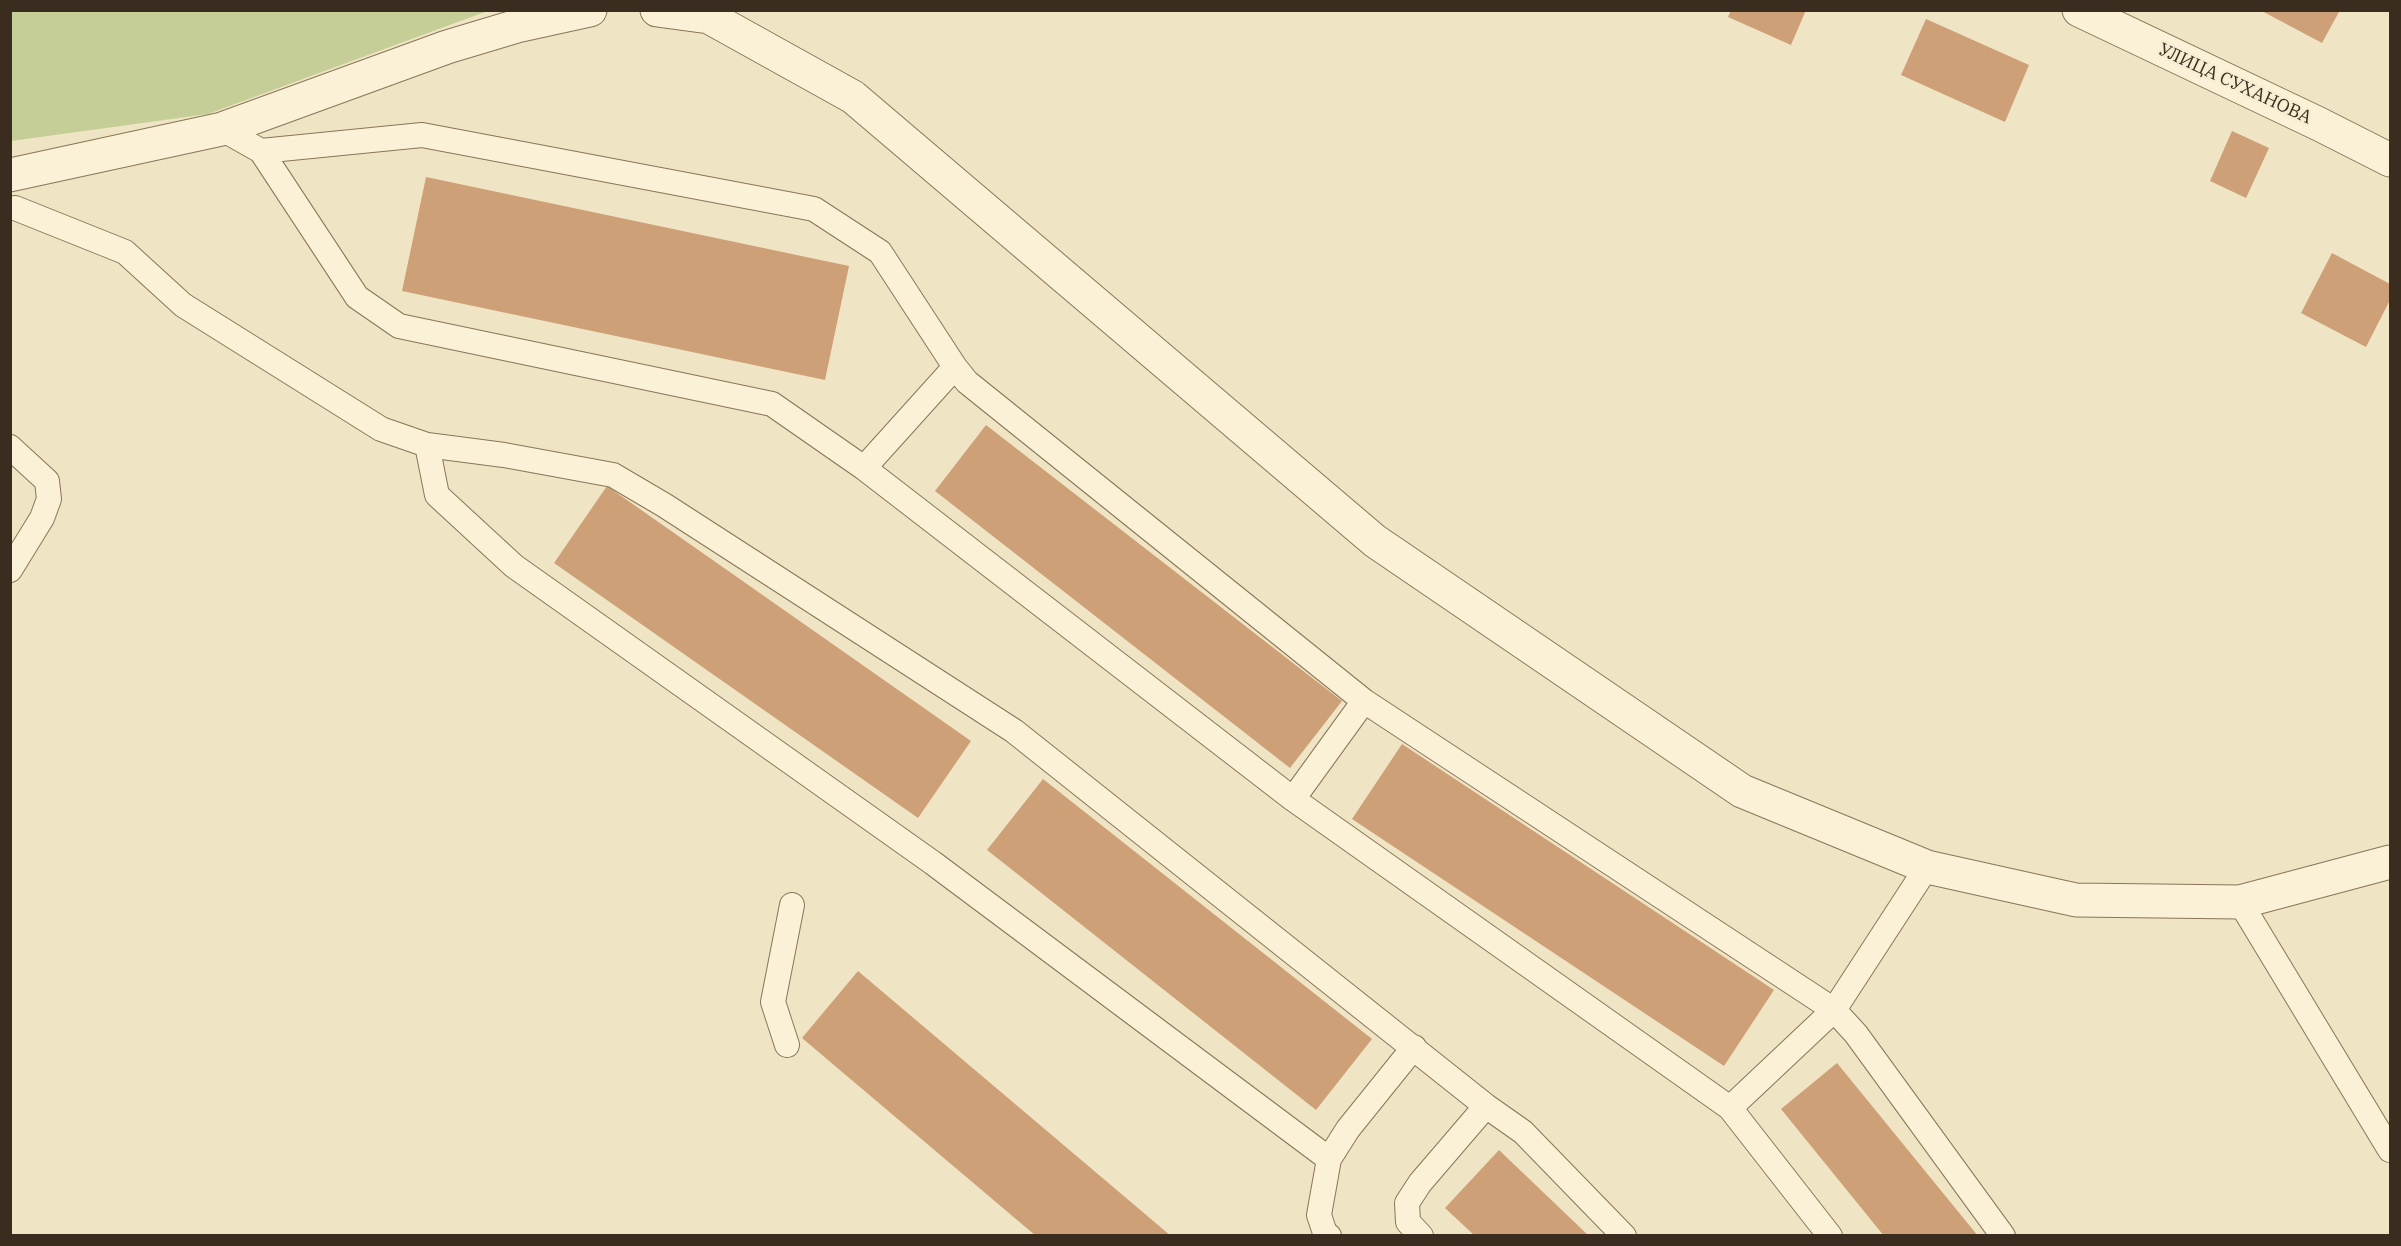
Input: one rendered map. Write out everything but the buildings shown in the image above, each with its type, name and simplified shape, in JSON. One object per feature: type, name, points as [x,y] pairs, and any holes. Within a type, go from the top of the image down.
[{"type":"street","points":[[10,175],[222,129],[447,47],[512,18],[590,10]]},
{"type":"street","points":[[657,10],[709,17],[853,97],[1375,541],[1742,791],[1927,867],[2076,900],[2240,902],[2391,862]]},
{"type":"street","name":"УЛИЦА СУХАНОВА","points":[[2079,10],[2319,123],[2391,160]]},
{"type":"lane","points":[[222,129],[261,151],[357,297],[399,326],[772,404],[864,468],[1293,799],[1730,1108],[1830,1236]]},
{"type":"lane","points":[[261,151],[422,135],[814,209],[880,252],[967,382],[1364,701],[1833,1010],[1856,1034],[2003,1236]]},
{"type":"lane","points":[[15,208],[125,252],[183,305],[381,429],[427,445],[504,455],[613,475],[664,506],[1014,731],[1486,1106],[1523,1132],[1624,1236]]},
{"type":"lane","points":[[864,468],[955,367]]},
{"type":"lane","points":[[427,445],[437,495],[514,566],[933,863],[1329,1159]]},
{"type":"lane","points":[[10,447],[47,482],[49,499],[42,518],[10,570]]},
{"type":"lane","points":[[1293,799],[1364,701]]},
{"type":"lane","points":[[1730,1108],[1833,1010],[1927,867]]},
{"type":"lane","points":[[2240,902],[2391,1150]]},
{"type":"lane","points":[[787,1045],[773,1002],[792,905]]},
{"type":"lane","points":[[1329,1236],[1325,1233],[1319,1215],[1329,1159],[1348,1129],[1414,1047]]},
{"type":"lane","points":[[1421,1236],[1408,1222],[1407,1203],[1420,1182],[1486,1106]]},
{"type":"green space","points":[[484,10],[485,12],[208,114],[11,141],[11,11]]}]
